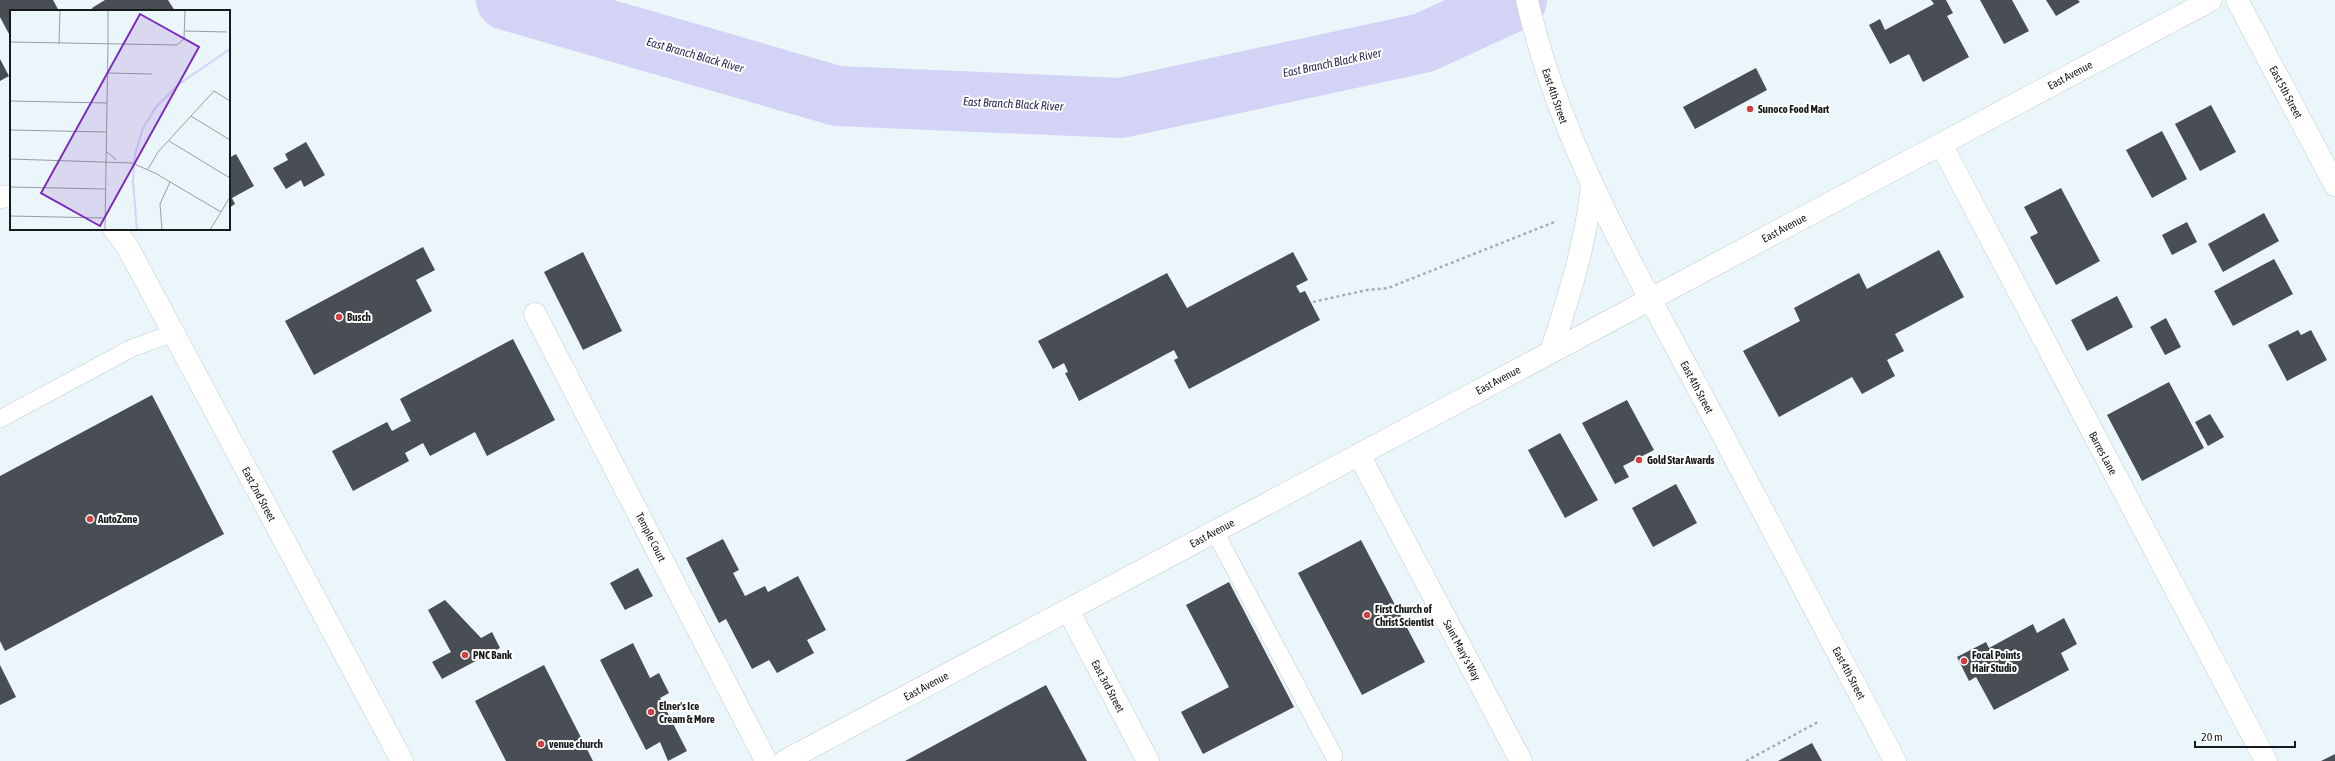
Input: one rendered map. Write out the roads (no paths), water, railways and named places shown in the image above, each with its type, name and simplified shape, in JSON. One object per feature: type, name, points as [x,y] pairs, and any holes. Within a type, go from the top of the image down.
[{"type":"street","name":"East 4th Street","points":[[1527,0],[1554,96],[1589,178],[1650,299],[1895,761]]},
{"type":"street","name":"East Avenue","points":[[785,761],[2211,0]]},
{"type":"street","name":"East 5th Street","points":[[2237,0],[2335,185]]},
{"type":"street","name":"Barres Lane","points":[[1941,144],[2266,761]]},
{"type":"street","points":[[1551,352],[1578,267],[1589,217],[1589,178]]},
{"type":"street","points":[[0,197],[10,196]]},
{"type":"street","name":"East 2nd Street","points":[[115,230],[127,246],[402,761]]},
{"type":"street","name":"Temple Court","points":[[535,314],[766,761]]},
{"type":"street","name":"Saint Mary's Way","points":[[1359,455],[1521,761]]},
{"type":"street","name":"East 3rd Street","points":[[1068,610],[1148,761]]},
{"type":"lane","points":[[0,419],[132,348],[174,333]]},
{"type":"lane","points":[[1215,532],[1334,756]]},
{"type":"waterway","name":"East Branch Black River","points":[[506,0],[837,96],[1121,108],[1423,43],[1517,0]]},
{"type":"place","name":"Sunoco Food Mart","points":[[1750,109]]},
{"type":"place","name":"Busch","points":[[339,317]]},
{"type":"place","name":"Gold Star Awards","points":[[1639,460]]},
{"type":"place","name":"AutoZone","points":[[90,519]]},
{"type":"place","name":"First Church of Christ Scientist","points":[[1367,615]]},
{"type":"place","name":"PNC Bank","points":[[465,655]]},
{"type":"place","name":"Focal Points Hair Studio","points":[[1964,661]]},
{"type":"place","name":"Elner's Ice Cream & More","points":[[651,712]]},
{"type":"place","name":"venue church","points":[[541,744]]}]
